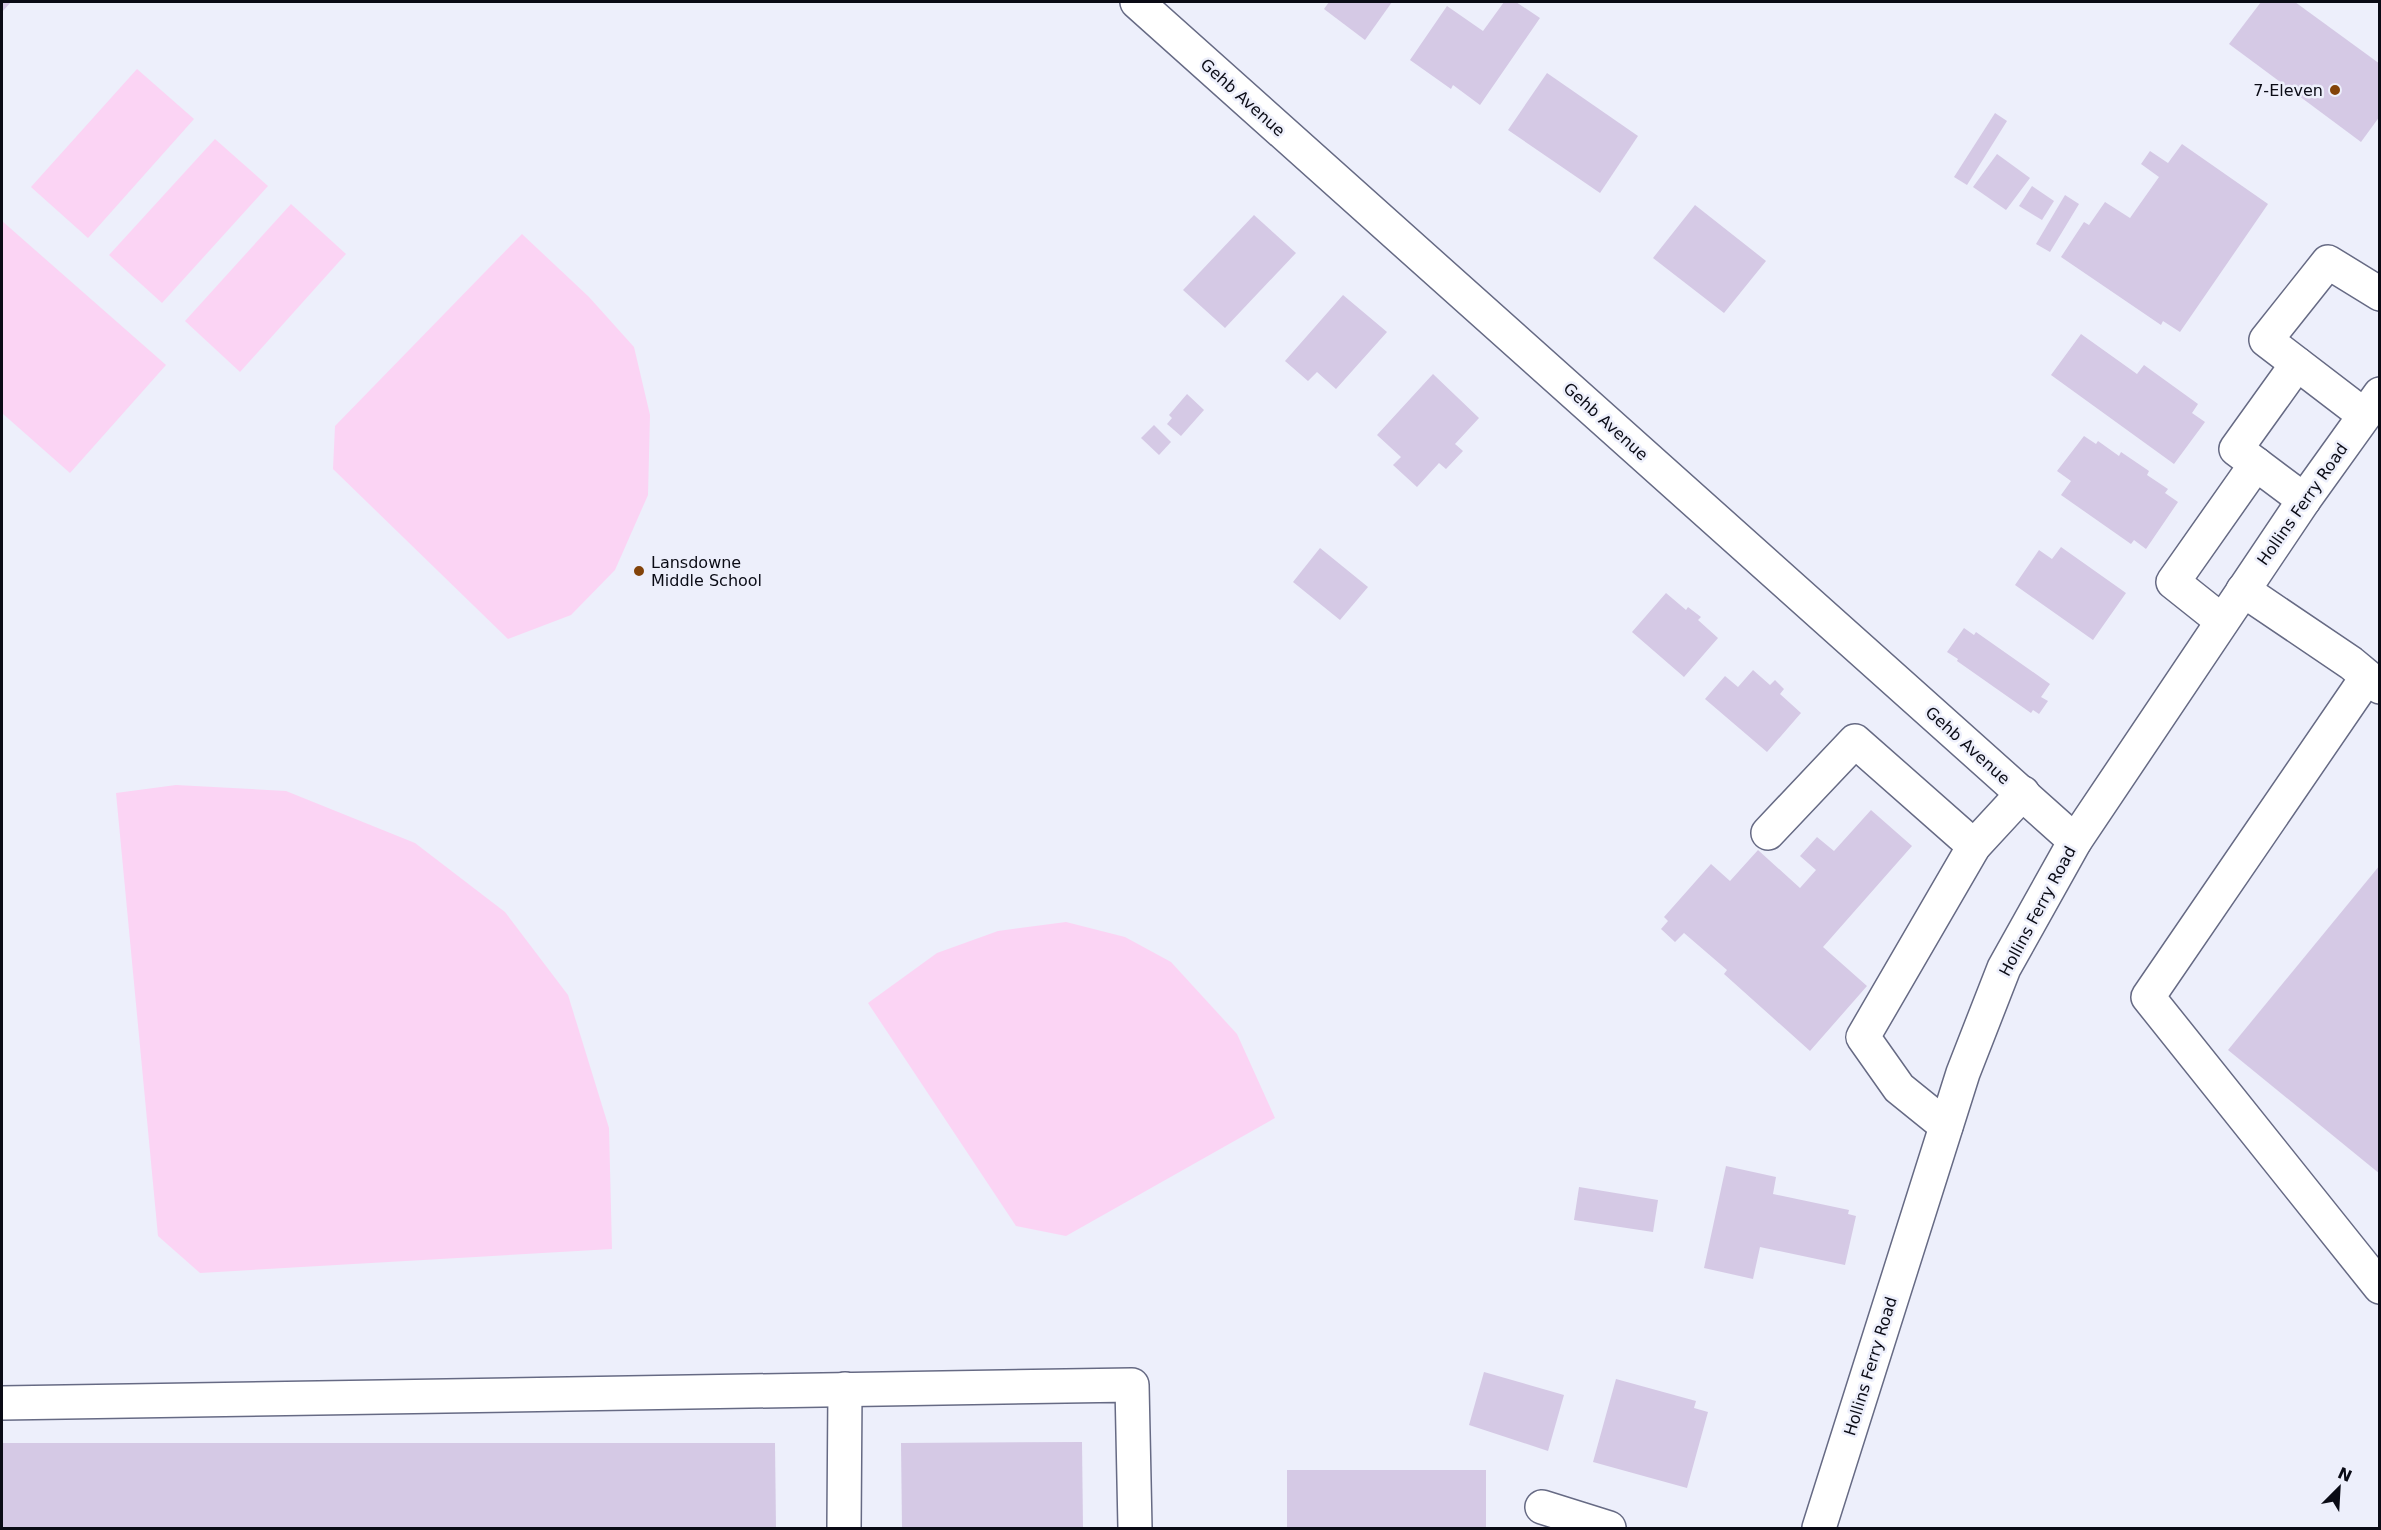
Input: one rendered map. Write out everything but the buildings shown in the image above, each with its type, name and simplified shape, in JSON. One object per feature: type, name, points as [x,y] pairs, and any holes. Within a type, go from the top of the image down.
[{"type":"street","name":"Gehb Avenue","points":[[1137,2],[2074,841]]},
{"type":"street","points":[[2372,404],[2297,364],[2266,340],[2328,262],[2379,294]]},
{"type":"street","points":[[2297,364],[2236,449],[2304,500]]},
{"type":"street","name":"Hollins Ferry Road","points":[[1822,1528],[1963,1073],[2004,968],[2074,841],[2304,500],[2372,404]]},
{"type":"street","points":[[2222,621],[2173,582],[2256,464]]},
{"type":"street","points":[[2243,590],[2351,663],[2373,682],[2148,997],[2379,1287]]},
{"type":"street","points":[[1768,833],[1855,741],[1974,846]]},
{"type":"street","points":[[1946,1126],[1899,1088],[1863,1037],[1974,846],[2023,794]]},
{"type":"street","points":[[2,1403],[1132,1385],[1135,1528]]},
{"type":"street","points":[[844,1528],[845,1389]]},
{"type":"street","points":[[1542,1507],[1609,1528]]},
{"type":"shaded area","points":[[137,69],[194,119],[88,238],[31,187]]},
{"type":"shaded area","points":[[215,139],[268,186],[162,303],[109,255]]},
{"type":"shaded area","points":[[291,204],[346,254],[240,372],[185,321]]},
{"type":"shaded area","points":[[2,221],[166,365],[70,473],[2,413]]},
{"type":"shaded area","points":[[522,234],[589,297],[634,347],[650,415],[648,495],[615,570],[571,615],[508,639],[333,469],[335,426]]},
{"type":"shaded area","points":[[176,785],[286,791],[415,843],[505,912],[568,995],[609,1128],[612,1249],[200,1273],[158,1236],[116,793]]},
{"type":"shaded area","points":[[1066,922],[1125,937],[1171,962],[1237,1034],[1275,1118],[1066,1236],[1016,1226],[868,1003],[937,953],[998,931]]},
{"type":"place","name":"7-Eleven","points":[[2335,90]]},
{"type":"place","name":"Lansdowne Middle School","points":[[639,571]]}]
